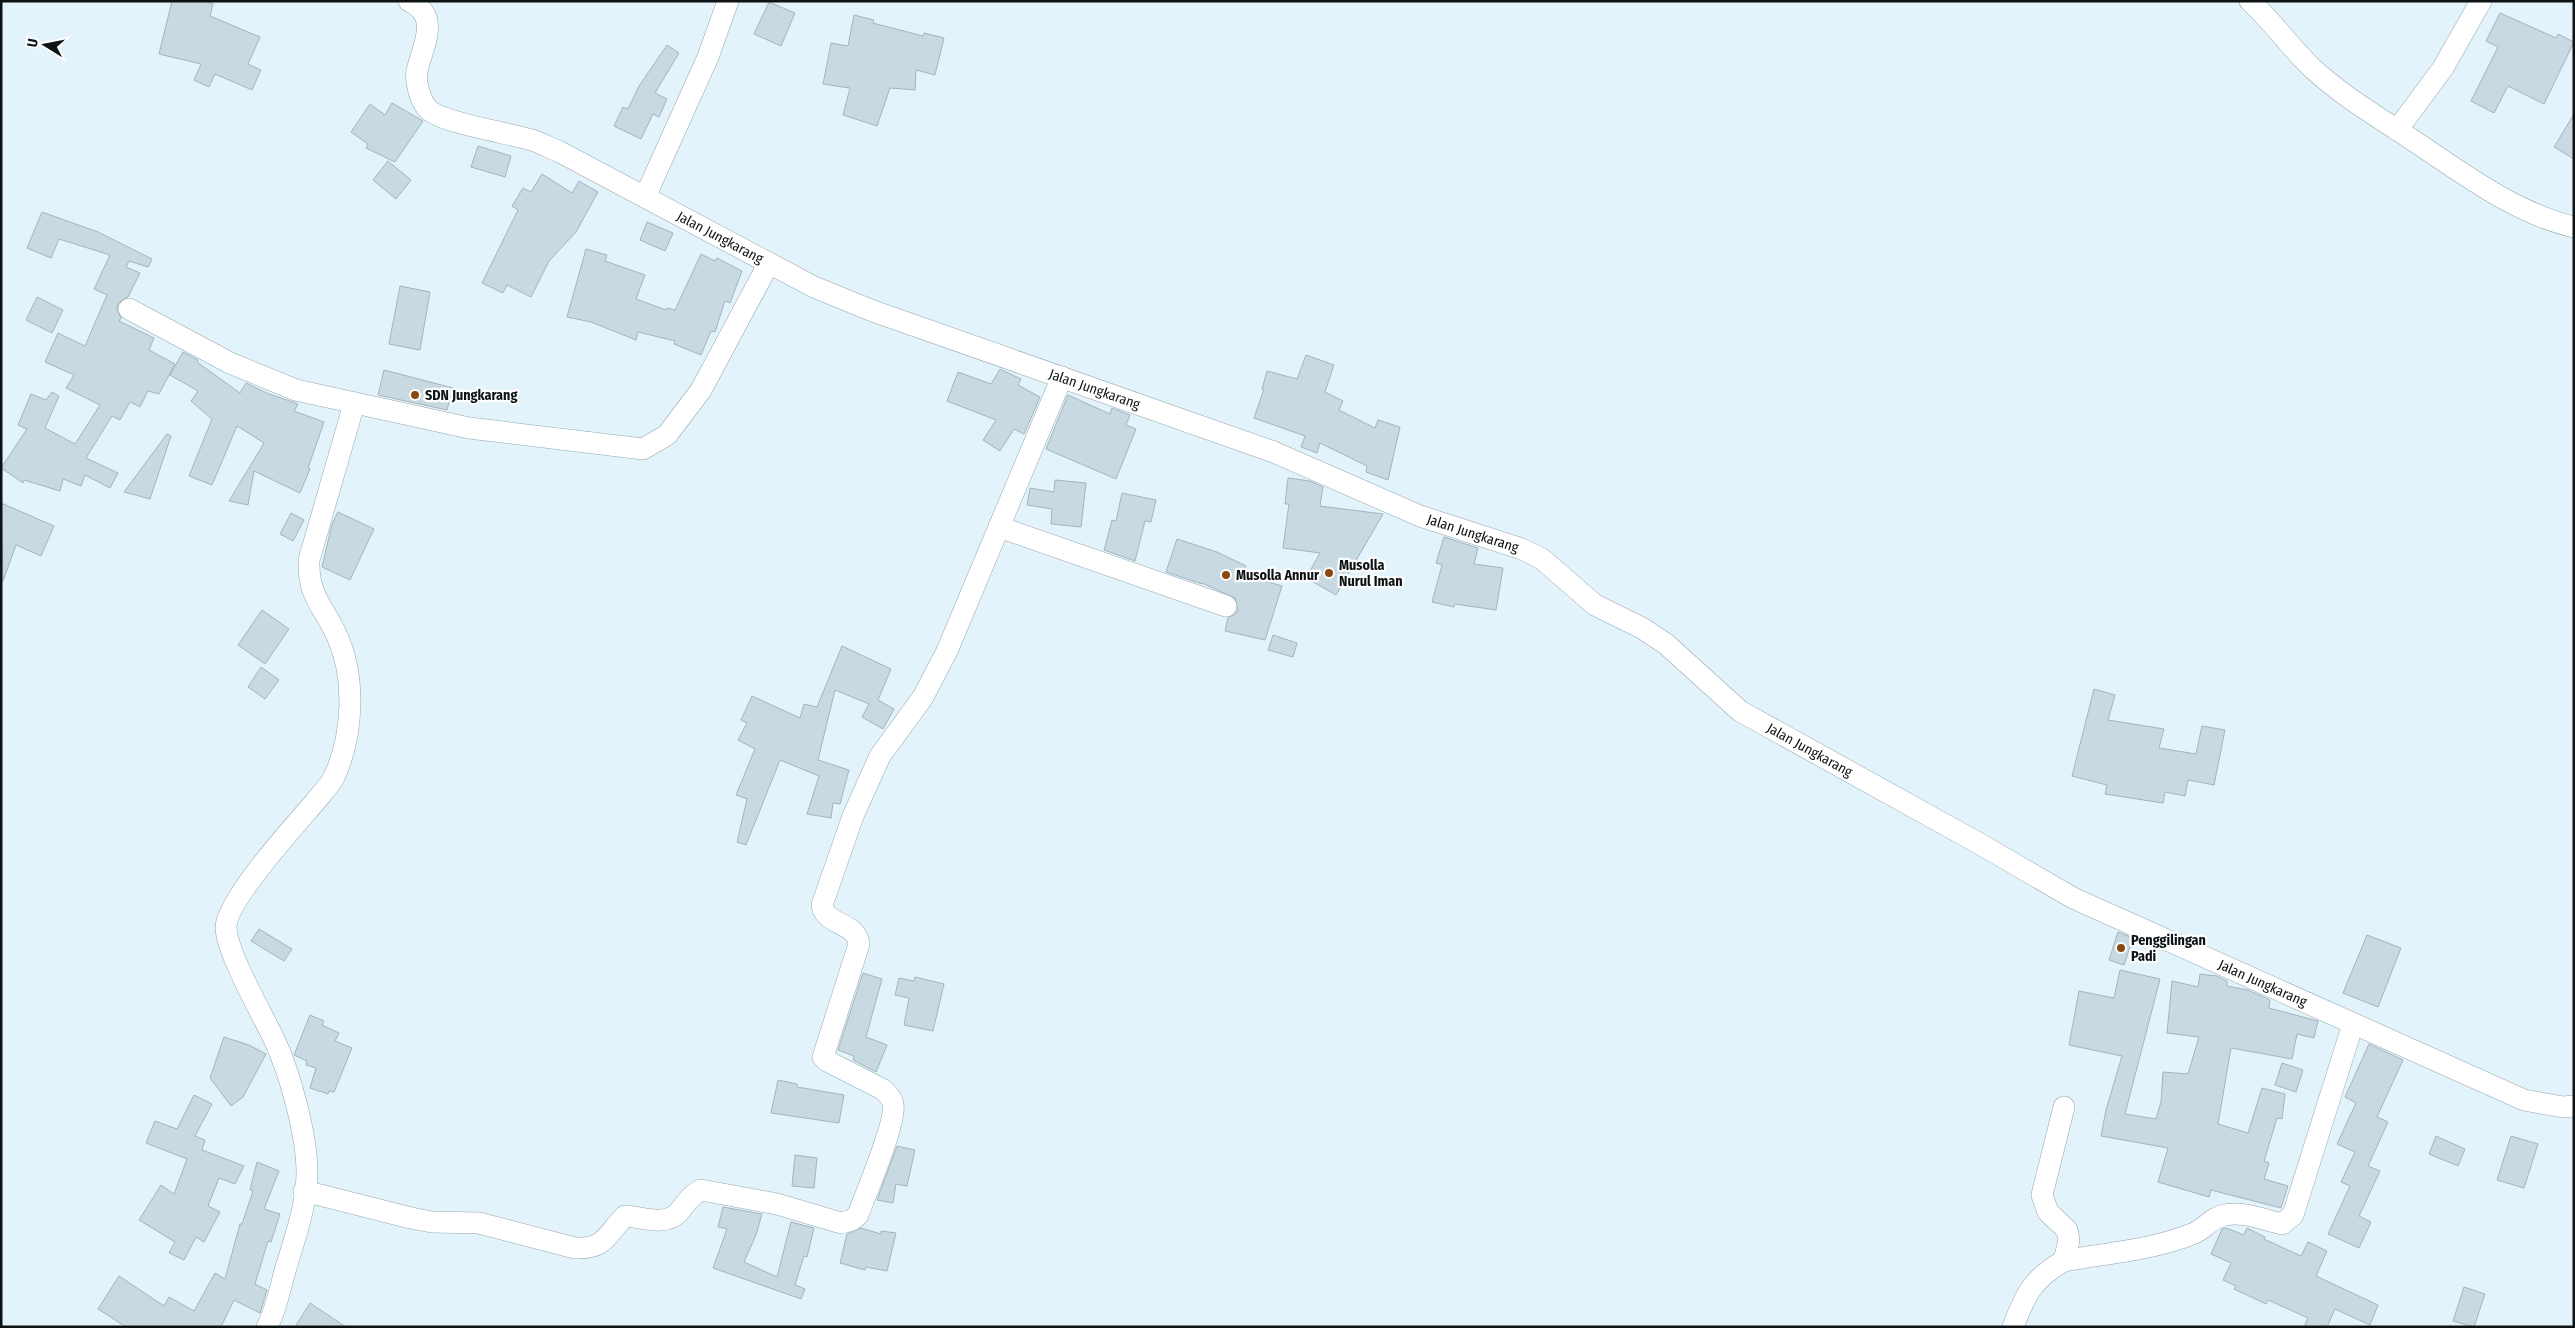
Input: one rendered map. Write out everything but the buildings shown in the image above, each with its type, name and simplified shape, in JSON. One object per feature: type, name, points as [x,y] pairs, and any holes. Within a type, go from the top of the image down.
[{"type":"street","name":"Jalan Jungkarang","points":[[409,1],[428,19],[428,36],[416,74],[419,91],[427,108],[455,121],[533,140],[814,286],[873,310],[1274,452],[1420,516],[1522,549],[1542,559],[1595,605],[1642,628],[1666,644],[1740,711],[1763,726],[1980,844],[2072,898],[2524,1100],[2554,1106],[2574,1106]]},
{"type":"street","points":[[645,197],[708,57],[728,1]]},
{"type":"street","points":[[2250,1],[2313,68],[2397,130],[2462,173],[2518,206],[2540,216],[2574,227]]},
{"type":"street","points":[[2397,130],[2443,68],[2481,1]]},
{"type":"street","points":[[129,309],[230,363],[296,390],[469,428],[643,449],[667,435],[701,390],[769,263]]},
{"type":"street","points":[[304,1191],[418,1219],[479,1223],[575,1248],[599,1246],[625,1216],[660,1220],[669,1219],[677,1214],[693,1195],[702,1190],[777,1204],[841,1223],[858,1216],[890,1125],[894,1106],[889,1095],[882,1089],[823,1057],[859,944],[858,936],[854,930],[827,914],[822,905],[853,816],[876,765],[923,697],[947,651],[1062,377]]},
{"type":"street","points":[[267,1327],[300,1222],[307,1173],[301,1125],[281,1053],[242,975],[226,927],[228,918],[242,892],[334,778],[343,754],[350,686],[346,660],[337,636],[314,597],[308,579],[309,560],[354,404]]},
{"type":"street","points":[[999,527],[1226,606]]},
{"type":"street","points":[[2013,1327],[2024,1298],[2035,1282],[2050,1269],[2064,1261],[2166,1242],[2194,1234],[2210,1222],[2225,1215],[2244,1215],[2282,1224],[2293,1215],[2354,1024]]},
{"type":"street","points":[[2064,1107],[2042,1195],[2048,1212],[2067,1230],[2069,1240],[2064,1261]]},
{"type":"place","name":"SDN Jungkarang","points":[[415,395]]},
{"type":"place","name":"Musolla Nurul Iman","points":[[1329,573]]},
{"type":"place","name":"Musolla Annur","points":[[1226,575]]},
{"type":"place","name":"Penggilingan Padi","points":[[2121,948]]}]
